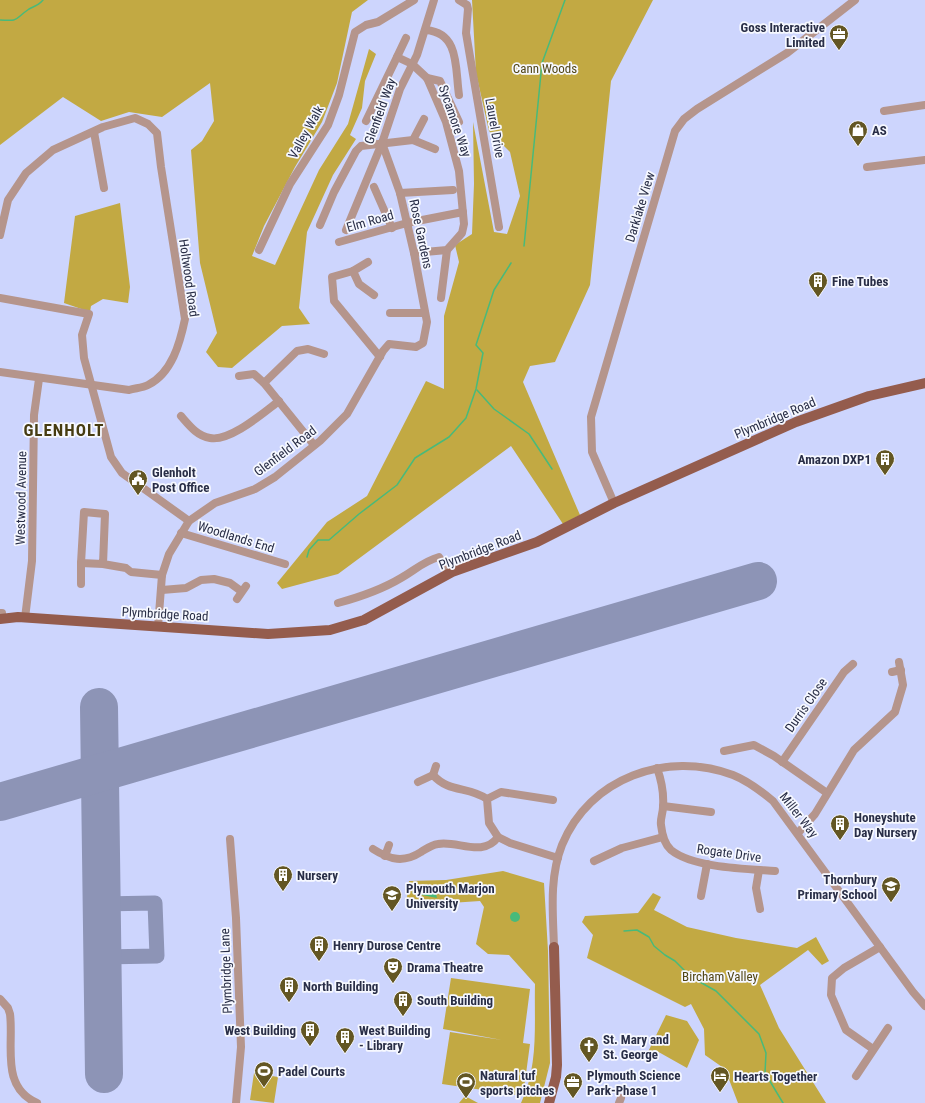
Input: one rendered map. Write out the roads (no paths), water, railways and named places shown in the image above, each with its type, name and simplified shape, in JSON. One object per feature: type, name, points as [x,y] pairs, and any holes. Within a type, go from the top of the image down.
[{"type":"main road","name":"Plymbridge Road","points":[[1,615],[25,618],[268,634],[330,630],[364,620],[449,574],[537,542],[614,503],[796,422],[869,396],[925,383]]},
{"type":"main road","name":"Miller Way","points":[[549,1103],[558,1065],[554,947]]},
{"type":"street","name":"Valley Walk","points":[[259,250],[290,184],[328,125],[339,95],[355,32],[366,25],[378,22],[414,0]]},
{"type":"street","name":"Glenfield Way","points":[[346,230],[382,143],[400,89],[426,30],[434,0]]},
{"type":"street","name":"Laurel Drive","points":[[459,0],[467,5],[466,33],[499,227]]},
{"type":"street","name":"Darklake View","points":[[614,503],[592,452],[591,417],[676,131],[684,119],[697,109],[787,53],[855,0]]},
{"type":"street","points":[[426,30],[436,31],[444,35],[452,46],[458,95]]},
{"type":"street","points":[[366,121],[406,38]]},
{"type":"street","name":"Sycamore Way","points":[[397,57],[412,64],[427,78],[446,122],[460,171],[463,212],[462,233],[447,250]]},
{"type":"street","points":[[427,78],[440,81],[459,122]]},
{"type":"street","points":[[884,111],[925,105]]},
{"type":"street","name":"Holtwood Road","points":[[0,372],[39,379],[129,390],[147,385],[164,373],[180,342],[185,319],[157,133],[148,124],[135,118],[103,127],[94,132]]},
{"type":"street","points":[[413,140],[424,119]]},
{"type":"street","points":[[0,235],[8,200],[26,173],[53,150],[94,132],[104,188]]},
{"type":"street","points":[[320,225],[334,192],[356,151],[361,146],[413,140],[435,149]]},
{"type":"street","name":"Rose Gardens","points":[[382,143],[400,193],[414,253],[425,313],[426,332]]},
{"type":"street","points":[[867,167],[925,160]]},
{"type":"street","points":[[374,187],[392,228]]},
{"type":"street","points":[[400,193],[453,190]]},
{"type":"street","name":"Elm Road","points":[[339,242],[407,223],[463,212]]},
{"type":"street","points":[[414,253],[447,250],[441,298]]},
{"type":"street","points":[[368,262],[353,271],[332,278],[334,301],[380,357]]},
{"type":"street","points":[[353,271],[359,284],[374,296]]},
{"type":"street","points":[[0,298],[89,314],[82,335],[84,358],[111,457],[122,473],[189,521]]},
{"type":"street","points":[[390,313],[425,313]]},
{"type":"street","name":"Glenfield Road","points":[[158,627],[162,575],[169,554],[189,521],[215,503],[255,489],[275,477],[314,445],[347,414],[389,344],[416,347],[423,343],[426,332]]},
{"type":"street","points":[[264,383],[297,351],[308,350],[324,354]]},
{"type":"street","points":[[239,376],[254,374],[264,383],[314,445]]},
{"type":"street","name":"Westwood Avenue","points":[[25,618],[32,561],[34,415],[39,379]]},
{"type":"street","points":[[181,416],[194,431],[209,438],[220,439],[238,430],[279,401]]},
{"type":"street","points":[[81,584],[84,512],[105,514],[103,564]]},
{"type":"street","name":"Woodlands End","points":[[181,533],[285,564]]},
{"type":"street","points":[[338,603],[366,595],[401,578],[427,560],[439,557],[449,574]]},
{"type":"street","points":[[81,563],[103,564],[126,568],[131,572],[162,575]]},
{"type":"street","points":[[162,590],[186,588],[201,580],[214,579],[244,588],[237,599]]},
{"type":"street","points":[[798,833],[808,824],[854,750],[895,712],[903,685],[901,670],[898,662]]},
{"type":"street","name":"Durris Close","points":[[782,762],[844,672],[852,668]]},
{"type":"street","points":[[892,672],[901,670]]},
{"type":"street","points":[[724,751],[754,745],[827,793]]},
{"type":"street","points":[[418,782],[433,775],[436,766]]},
{"type":"street","name":"Miller Way","points":[[554,947],[553,886],[558,858],[563,844],[576,820],[597,796],[623,780],[657,768],[695,766],[734,775],[773,801],[798,833],[913,992],[925,1006]]},
{"type":"street","points":[[594,861],[622,848],[663,837],[661,823],[663,806],[661,782],[657,768]]},
{"type":"street","points":[[433,775],[445,786],[472,791],[487,799]]},
{"type":"street","points":[[487,799],[501,792],[541,801],[553,800]]},
{"type":"street","points":[[487,799],[489,823],[498,837],[510,843],[558,858]]},
{"type":"street","points":[[663,806],[711,812]]},
{"type":"street","points":[[373,849],[385,856],[406,859],[437,844],[468,847],[487,846],[494,842],[498,837]]},
{"type":"street","name":"Rogate Drive","points":[[663,837],[670,849],[682,858],[707,864],[775,871]]},
{"type":"street","name":"Plymbridge Lane","points":[[230,839],[236,918],[241,1046],[236,1103]]},
{"type":"street","points":[[385,856],[389,845]]},
{"type":"street","points":[[701,896],[707,864]]},
{"type":"street","points":[[759,870],[756,888],[760,909]]},
{"type":"street","points":[[873,1049],[846,1030],[831,995],[832,978],[844,968],[880,947]]},
{"type":"street","points":[[0,998],[8,1008],[10,1020],[11,1072],[23,1094],[37,1103]]},
{"type":"street","points":[[856,1076],[888,1028]]},
{"type":"waterway","points":[[0,20],[14,20],[43,0]]},
{"type":"waterway","points":[[524,246],[542,63],[565,0]]},
{"type":"waterway","points":[[307,557],[309,550],[318,540],[329,540],[359,514],[397,485],[415,458],[449,437],[466,418],[476,389],[483,353],[476,345],[494,290],[511,263]]},
{"type":"waterway","points":[[477,390],[494,409],[529,434],[552,469]]},
{"type":"waterway","points":[[624,931],[637,930],[649,937],[654,946],[675,961],[691,977],[716,991],[759,1034],[766,1053],[765,1073],[783,1103]]},
{"type":"place","name":"Goss Interactive Limited","points":[[839,51]]},
{"type":"place","name":"AS","points":[[858,147]]},
{"type":"place","name":"Fine Tubes","points":[[818,298]]},
{"type":"place","name":"Amazon DXP1","points":[[885,476]]},
{"type":"place","name":"Glenholt Post Office","points":[[138,496]]},
{"type":"place","name":"Honeyshute Day Nursery","points":[[840,841]]},
{"type":"place","name":"Nursery","points":[[283,892]]},
{"type":"place","name":"Thornbury Primary School","points":[[891,903]]},
{"type":"place","name":"Plymouth Marjon University","points":[[392,912]]},
{"type":"place","name":"Henry Durose Centre","points":[[319,962]]},
{"type":"place","name":"Drama Theatre","points":[[393,984]]},
{"type":"place","name":"North Building","points":[[289,1003]]},
{"type":"place","name":"South Building","points":[[403,1017]]},
{"type":"place","name":"West Building","points":[[310,1047]]},
{"type":"place","name":"West Building - Library","points":[[345,1054]]},
{"type":"place","name":"St. Mary and St. George","points":[[589,1063]]},
{"type":"place","name":"Padel Courts","points":[[264,1088]]},
{"type":"place","name":"Hearts Together","points":[[720,1093]]},
{"type":"place","name":"Natural tuf sports pitches","points":[[466,1099]]},
{"type":"place","name":"Plymouth Science Park-Phase 1","points":[[573,1099]]},
{"type":"district","name":"GLENHOLT","points":[[64,430]]},
{"type":"park label","name":"Cann Woods","points":[[545,68]]},
{"type":"park label","name":"Bircham Valley","points":[[720,976]]}]
